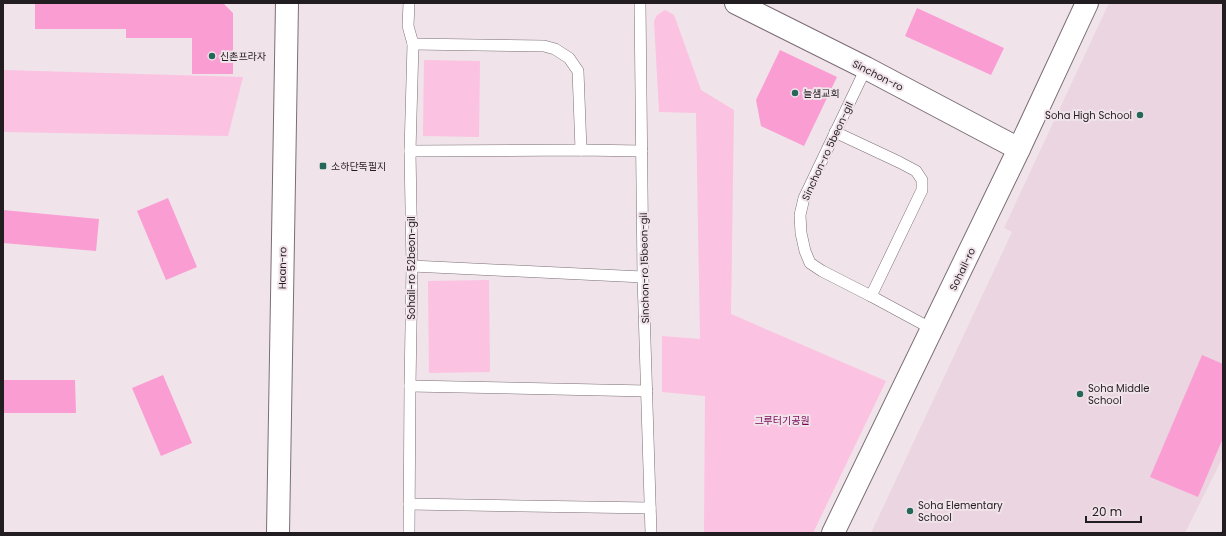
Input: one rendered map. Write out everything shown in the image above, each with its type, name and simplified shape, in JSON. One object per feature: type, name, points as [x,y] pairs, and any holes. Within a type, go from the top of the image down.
[{"type":"street","name":"Haan-ro","points":[[278,533],[287,3]]},
{"type":"street","name":"Sinchon-ro","points":[[736,3],[866,68],[1019,149]]},
{"type":"street","name":"Sohail-ro","points":[[833,533],[1019,149],[1087,3]]},
{"type":"lane","name":"Sohail-ro 52beon-gil","points":[[409,3],[408,26],[413,44],[410,151],[412,266],[409,533]]},
{"type":"lane","name":"Sinchon-ro 15beon-gil","points":[[640,3],[643,277],[651,533]]},
{"type":"lane","points":[[413,44],[544,46],[555,49],[569,58],[578,71],[581,150]]},
{"type":"lane","name":"Sinchon-ro 5beon-gil","points":[[866,68],[804,198],[800,215],[801,233],[805,251],[810,263],[822,271],[932,329]]},
{"type":"lane","points":[[835,132],[911,168],[916,171],[922,180],[922,190],[871,296]]},
{"type":"lane","points":[[410,151],[642,151]]},
{"type":"lane","points":[[412,266],[643,277]]},
{"type":"lane","points":[[410,386],[647,391]]},
{"type":"lane","points":[[409,504],[650,508]]},
{"type":"shaded area","points":[[1109,3],[1223,3],[1223,457],[1185,533],[871,533],[1012,232],[1004,228]]},
{"type":"green space","name":"그루터기공원","points":[[665,10],[674,15],[701,90],[734,110],[731,314],[886,381],[813,533],[704,533],[705,396],[662,392],[662,336],[700,339],[696,113],[659,112],[654,21],[657,15]]},
{"type":"green space","points":[[424,60],[480,61],[479,137],[423,136]]},
{"type":"green space","points":[[3,70],[243,77],[228,136],[3,132]]},
{"type":"green space","points":[[489,280],[490,372],[429,373],[428,281]]},
{"type":"building","name":"신촌프라자","points":[[35,3],[223,3],[233,13],[233,74],[192,74],[192,38],[126,38],[126,29],[35,29]]},
{"type":"building","points":[[917,8],[1004,48],[991,75],[905,36]]},
{"type":"building","points":[[780,50],[837,77],[804,146],[761,126],[756,100]]},
{"type":"building","points":[[168,198],[197,267],[166,280],[137,211]]},
{"type":"building","points":[[3,210],[99,219],[96,251],[3,243]]},
{"type":"building","points":[[1202,355],[1223,364],[1223,438],[1198,497],[1150,477]]},
{"type":"building","points":[[163,375],[192,443],[161,456],[132,388]]},
{"type":"building","points":[[3,380],[75,380],[76,413],[3,413]]},
{"type":"place","name":"신촌프라자","points":[[212,56]]},
{"type":"place","name":"늘샘교회","points":[[795,93]]},
{"type":"place","name":"Soha High School","points":[[1140,115]]},
{"type":"place","name":"소하단독필지","points":[[323,166]]},
{"type":"place","name":"Soha Middle School","points":[[1080,394]]},
{"type":"place","name":"Soha Elementary School","points":[[910,511]]}]
